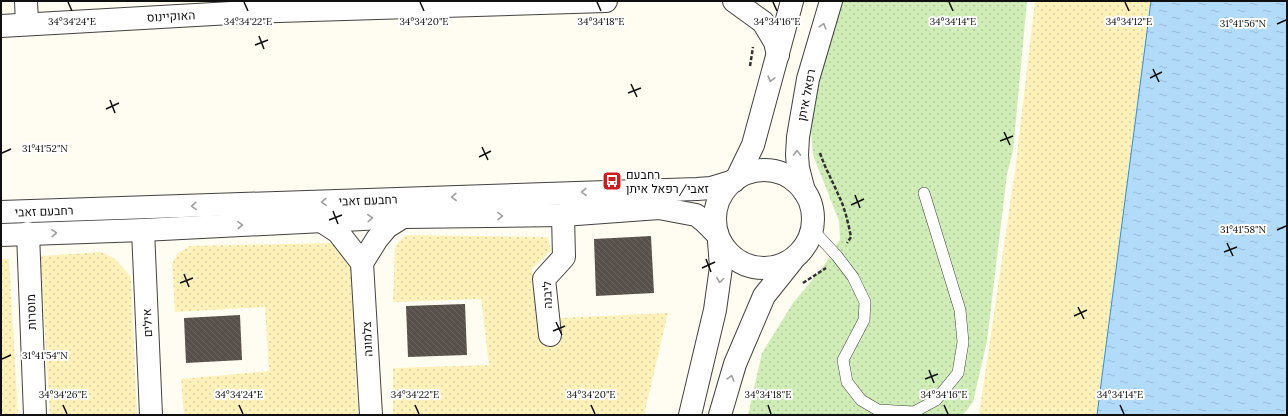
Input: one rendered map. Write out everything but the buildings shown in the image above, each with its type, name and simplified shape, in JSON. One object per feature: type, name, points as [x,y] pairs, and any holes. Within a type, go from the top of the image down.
[{"type":"street","points":[[26,1],[27,24]]},
{"type":"street","name":"האוקיינוס","points":[[1,26],[248,7],[606,1]]},
{"type":"street","points":[[734,1],[763,22],[775,42],[778,55]]},
{"type":"street","points":[[736,180],[753,145],[792,1]]},
{"type":"street","name":"רפאל איתן","points":[[804,191],[798,168],[798,137],[808,79],[830,1]]},
{"type":"street","points":[[690,415],[715,310],[721,267],[715,217],[718,200],[725,189],[736,180],[751,172],[766,170],[772,171],[788,176],[804,191],[812,209],[812,229],[800,252],[764,296],[735,364],[720,415]]},
{"type":"street","name":"רחבעם זאבי","points":[[1,212],[697,189],[711,188],[736,180]]},
{"type":"street","name":"רחבעם זאבי","points":[[1,235],[143,230],[403,217],[563,215],[659,208],[696,215],[704,221],[718,237]]},
{"type":"street","name":"ליבנה","points":[[550,335],[544,279],[564,257],[563,215]]},
{"type":"street","points":[[321,221],[338,232],[362,262],[377,239],[388,227],[403,217]]},
{"type":"street","name":"אילים","points":[[143,230],[151,415]]},
{"type":"street","name":"מוסרות","points":[[28,233],[35,415]]},
{"type":"street","points":[[718,237],[724,249],[737,261],[744,265],[756,268],[767,268],[781,265],[794,258],[800,252]]},
{"type":"street","name":"צלמונה","points":[[362,262],[371,415]]},
{"type":"lane","points":[[812,229],[837,256],[853,277],[865,302],[864,320],[843,360],[847,382],[861,400],[878,410],[914,412],[936,400],[958,373],[963,342],[960,310],[924,193]]},
{"type":"sand","points":[[1035,1],[1170,1],[1117,415],[979,415],[1015,171]]},
{"type":"sand","points":[[406,235],[548,237],[551,250],[532,269],[536,319],[668,313],[644,415],[393,415],[393,368],[489,365],[481,299],[393,302],[395,246]]},
{"type":"sand","points":[[330,243],[344,247],[351,265],[358,415],[184,415],[181,379],[269,371],[265,307],[175,312],[172,264],[178,253],[190,246]]},
{"type":"sand","points":[[102,252],[115,259],[131,277],[137,415],[50,415],[40,256]]},
{"type":"sand","points":[[1,259],[9,259],[18,415],[1,415]]},
{"type":"green space","points":[[840,1],[1027,1],[1013,151],[1007,174],[987,341],[973,402],[963,415],[748,415],[762,353],[793,303],[823,267],[840,239],[839,221],[813,155],[809,111]]},
{"type":"water","points":[[1151,1],[1287,1],[1287,415],[1097,415]]},
{"type":"place","name":"רחבעם זאבי/רפאל איתן","points":[[612,181]]}]
